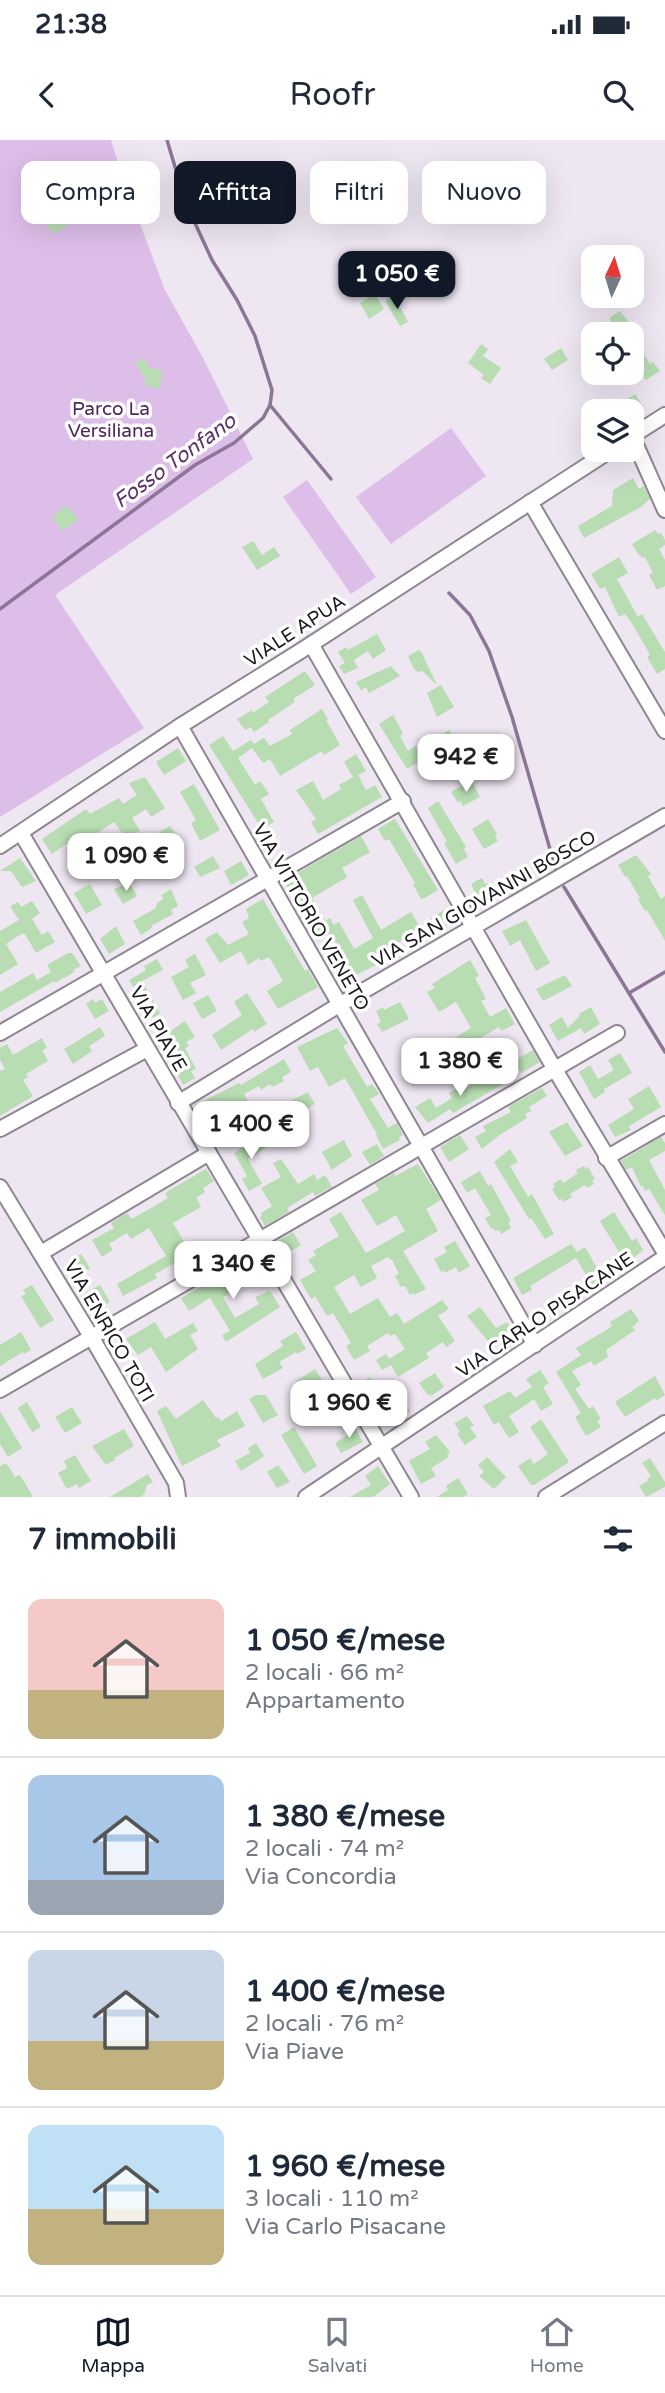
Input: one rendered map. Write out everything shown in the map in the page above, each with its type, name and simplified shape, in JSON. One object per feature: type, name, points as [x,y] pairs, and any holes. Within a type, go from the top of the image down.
[{"type":"street","points":[[644,428],[665,415]]},
{"type":"street","name":"VIALE APUA","points":[[0,846],[180,726],[312,644],[592,462]]},
{"type":"street","points":[[644,462],[665,510]]},
{"type":"street","points":[[530,502],[665,731]]},
{"type":"street","points":[[312,644],[554,1068],[665,1255]]},
{"type":"street","name":"VIA VITTORIO VENETO","points":[[180,726],[535,1345]]},
{"type":"street","points":[[0,1033],[403,801]]},
{"type":"street","name":"VIA SAN GIOVANNI BOSCO","points":[[178,1102],[339,1004],[665,816]]},
{"type":"street","name":"VIA PIAVE","points":[[21,832],[411,1497]]},
{"type":"street","points":[[0,1390],[617,1033]]},
{"type":"street","points":[[0,1129],[148,1049]]},
{"type":"street","points":[[607,1158],[665,1124]]},
{"type":"street","points":[[41,1252],[209,1153]]},
{"type":"street","name":"VIA ENRICO TOTI","points":[[0,1187],[4,1204],[41,1252],[176,1483],[178,1497]]},
{"type":"street","name":"VIA CARLO PISACANE","points":[[306,1497],[665,1255]]},
{"type":"street","points":[[546,1497],[665,1423]]},
{"type":"green space","name":"Parco La Versiliana","points":[[0,140],[111,140],[117,161],[21,161],[21,224],[140,224],[165,290],[203,358],[253,459],[55,595],[144,728],[0,817]]},
{"type":"green space","points":[[451,428],[486,476],[391,544],[356,497]]},
{"type":"green space","points":[[307,480],[376,577],[351,594],[283,497]]},
{"type":"building","points":[[46,224],[66,224],[67,225],[53,234]]},
{"type":"building","points":[[375,294],[384,309],[369,319],[360,303]]},
{"type":"building","points":[[394,295],[408,322],[400,326],[385,301]]},
{"type":"building","points":[[620,311],[629,322],[612,322],[609,318]]},
{"type":"building","points":[[481,344],[488,349],[483,356],[501,368],[490,384],[481,378],[484,375],[468,363]]},
{"type":"building","points":[[561,348],[568,360],[552,370],[544,359]]},
{"type":"building","points":[[644,354],[650,364],[653,362],[660,371],[646,380]]},
{"type":"building","points":[[143,358],[150,368],[162,370],[160,389],[144,385],[146,379],[135,364]]},
{"type":"building","points":[[633,478],[639,489],[644,486],[650,499],[641,507],[584,538],[578,526],[612,506],[613,490]]},
{"type":"building","points":[[67,506],[78,520],[62,531],[52,516]]},
{"type":"building","points":[[655,530],[658,534],[661,533],[665,540],[665,545],[659,549],[665,560],[665,586],[657,590],[649,575],[653,573],[645,557],[638,554],[632,544]]},
{"type":"building","points":[[253,541],[262,555],[274,547],[280,556],[257,570],[242,547]]},
{"type":"building","points":[[619,557],[628,573],[617,579],[638,617],[642,614],[665,652],[665,669],[657,674],[633,625],[625,614],[619,617],[605,587],[600,589],[591,574]]},
{"type":"building","points":[[377,634],[386,650],[373,659],[368,651],[354,660],[358,668],[344,674],[339,666],[345,663],[338,652],[346,647],[348,650]]},
{"type":"building","points":[[419,650],[437,685],[422,671],[414,669],[408,656]]},
{"type":"building","points":[[391,666],[400,676],[369,693],[366,687],[361,690],[356,682]]},
{"type":"building","points":[[305,671],[315,685],[293,699],[295,702],[254,732],[251,727],[245,730],[237,719],[252,710],[253,713],[269,702],[265,697]]},
{"type":"building","points":[[441,685],[454,707],[437,717],[427,693]]},
{"type":"building","points":[[322,709],[340,745],[324,755],[322,751],[280,776],[270,759],[263,763],[252,748],[238,758],[255,785],[260,781],[269,794],[261,799],[274,822],[262,829],[209,745],[223,736],[233,751],[251,740],[254,744],[264,738],[270,746],[292,734],[290,730]]},
{"type":"building","points":[[393,715],[408,751],[416,746],[424,759],[407,769],[379,724]]},
{"type":"building","points":[[449,730],[455,739],[461,735],[467,744],[441,757],[435,748],[442,744],[438,737]]},
{"type":"building","points":[[178,748],[186,761],[164,775],[156,762]]},
{"type":"building","points":[[356,754],[366,771],[358,775],[366,790],[375,785],[382,797],[318,834],[311,822],[316,819],[296,790],[313,781],[323,800],[341,789],[339,785],[353,777],[344,762]]},
{"type":"building","points":[[145,777],[165,808],[151,817],[146,809],[132,818],[140,831],[126,838],[114,822],[83,842],[87,849],[80,854],[71,841],[52,854],[42,839],[86,809],[90,814],[119,798],[123,804],[137,795],[129,783]]},
{"type":"building","points":[[471,780],[480,797],[463,806],[451,792]]},
{"type":"building","points":[[194,784],[220,830],[200,841],[191,823],[196,820],[180,792]]},
{"type":"building","points":[[438,801],[466,847],[464,849],[468,857],[456,864],[428,808]]},
{"type":"building","points":[[395,819],[438,890],[425,898],[421,899],[413,884],[415,883],[389,839],[385,841],[378,829]]},
{"type":"building","points":[[488,819],[498,841],[484,849],[472,829]]},
{"type":"building","points":[[170,826],[176,835],[167,840],[174,851],[158,861],[159,864],[152,868],[154,872],[147,877],[144,872],[140,874],[134,865],[144,857],[141,853],[160,842],[155,835]]},
{"type":"building","points":[[361,836],[370,852],[342,868],[347,877],[312,898],[325,921],[330,918],[334,925],[339,922],[354,949],[373,938],[353,900],[362,895],[381,930],[411,912],[421,929],[389,948],[394,956],[344,981],[336,967],[346,961],[331,934],[318,941],[284,881]]},
{"type":"building","points":[[636,855],[651,874],[648,876],[661,899],[665,896],[665,941],[618,865]]},
{"type":"building","points":[[213,856],[220,868],[200,877],[194,867]]},
{"type":"building","points":[[20,858],[36,881],[22,887],[11,871],[0,871]]},
{"type":"building","points":[[241,861],[249,875],[231,885],[224,871]]},
{"type":"building","points":[[482,878],[495,895],[481,903],[471,884]]},
{"type":"building","points":[[129,883],[137,896],[123,904],[114,889]]},
{"type":"building","points":[[90,884],[102,905],[86,914],[74,893]]},
{"type":"building","points":[[171,889],[178,906],[171,910],[173,914],[141,935],[133,921],[156,908],[157,903],[163,899],[161,895]]},
{"type":"building","points":[[263,899],[305,971],[308,969],[318,987],[278,1009],[267,991],[283,981],[269,957],[261,961],[259,958],[248,965],[241,951],[220,963],[205,939],[217,932],[228,945],[249,934],[242,922],[249,918],[246,909]]},
{"type":"building","points":[[32,901],[40,913],[32,919],[42,935],[48,931],[55,942],[36,953],[25,934],[21,934],[6,944],[18,964],[0,975],[0,931],[19,920],[10,906],[18,902],[21,907]]},
{"type":"building","points":[[448,907],[456,920],[437,932],[429,920]]},
{"type":"building","points":[[526,920],[550,963],[536,971],[520,940],[510,946],[502,931]]},
{"type":"building","points":[[116,926],[125,944],[109,954],[100,939]]},
{"type":"building","points":[[72,953],[81,966],[0,1012],[0,992],[33,973],[37,980],[51,972],[47,965]]},
{"type":"building","points":[[195,954],[206,975],[190,983],[196,993],[183,1000],[171,977],[189,967],[185,960]]},
{"type":"building","points":[[157,959],[163,970],[142,981],[160,1013],[153,1018],[129,980],[146,970],[144,966]]},
{"type":"building","points":[[470,960],[479,976],[475,978],[486,999],[481,1001],[490,1017],[506,1008],[515,1024],[501,1031],[499,1027],[472,1043],[476,1050],[464,1057],[453,1039],[471,1028],[456,1002],[439,1012],[427,992],[435,988],[432,984]]},
{"type":"building","points":[[565,975],[572,986],[543,1001],[536,989]]},
{"type":"building","points":[[247,993],[267,1024],[254,1032],[253,1029],[221,1050],[212,1035],[242,1015],[234,1002]]},
{"type":"building","points":[[208,995],[217,1011],[202,1019],[193,1003]]},
{"type":"building","points":[[93,999],[95,1003],[102,999],[109,1011],[95,1019],[86,1004]]},
{"type":"building","points":[[400,1002],[409,1019],[382,1032],[377,1024],[381,1022],[376,1011]]},
{"type":"building","points":[[591,1007],[600,1024],[584,1034],[581,1028],[558,1041],[549,1025],[562,1017],[568,1028],[579,1014]]},
{"type":"building","points":[[185,1021],[195,1037],[186,1042],[189,1046],[185,1048],[196,1069],[191,1071],[195,1078],[183,1085],[161,1042],[164,1040],[162,1037]]},
{"type":"building","points":[[100,1027],[105,1036],[89,1046],[92,1051],[73,1064],[64,1049]]},
{"type":"building","points":[[337,1028],[348,1043],[343,1046],[367,1087],[372,1084],[379,1094],[370,1099],[388,1128],[397,1123],[403,1135],[399,1137],[400,1140],[383,1149],[345,1078],[329,1087],[318,1067],[310,1071],[297,1047]]},
{"type":"building","points":[[42,1038],[47,1048],[42,1050],[48,1061],[26,1074],[28,1077],[23,1080],[33,1096],[0,1116],[0,1071],[5,1069],[0,1060],[0,1048],[7,1044],[13,1055]]},
{"type":"building","points":[[533,1050],[540,1062],[521,1073],[514,1061]]},
{"type":"building","points":[[439,1053],[447,1066],[413,1086],[405,1072]]},
{"type":"building","points":[[620,1053],[632,1073],[604,1089],[605,1092],[594,1099],[579,1072],[590,1065],[598,1079],[614,1070],[608,1060]]},
{"type":"building","points":[[284,1059],[291,1072],[282,1077],[284,1081],[272,1087],[270,1084],[261,1090],[259,1086],[244,1094],[252,1108],[257,1106],[263,1115],[308,1092],[315,1104],[282,1121],[280,1117],[255,1131],[250,1123],[222,1139],[209,1118],[204,1121],[195,1105],[239,1083],[241,1085]]},
{"type":"building","points":[[495,1071],[503,1084],[453,1113],[450,1109],[428,1123],[415,1107],[430,1098],[436,1108],[452,1098],[449,1093],[461,1086],[463,1090]]},
{"type":"building","points":[[649,1086],[661,1107],[629,1126],[631,1130],[615,1137],[608,1125],[634,1109],[628,1099]]},
{"type":"building","points":[[542,1088],[547,1096],[529,1107],[531,1111],[525,1114],[527,1118],[482,1149],[475,1137],[486,1131],[483,1126],[511,1112],[508,1107]]},
{"type":"building","points":[[567,1122],[583,1146],[565,1156],[549,1132]]},
{"type":"building","points":[[264,1135],[270,1145],[248,1159],[262,1184],[249,1191],[242,1179],[247,1176],[234,1153]]},
{"type":"building","points":[[460,1135],[469,1149],[449,1162],[440,1147]]},
{"type":"building","points":[[661,1137],[665,1143],[665,1151],[649,1160],[665,1190],[665,1215],[649,1189],[645,1191],[643,1186],[641,1187],[632,1167],[626,1170],[621,1161]]},
{"type":"building","points":[[344,1140],[352,1156],[332,1170],[322,1152]]},
{"type":"building","points":[[377,1144],[384,1156],[370,1165],[362,1152]]},
{"type":"building","points":[[510,1149],[518,1162],[510,1166],[528,1197],[532,1194],[554,1234],[545,1239],[531,1218],[529,1219],[494,1162]]},
{"type":"building","points":[[281,1159],[298,1184],[314,1174],[317,1180],[325,1175],[332,1187],[315,1196],[313,1192],[287,1208],[289,1212],[265,1226],[260,1217],[261,1213],[272,1206],[261,1188],[281,1177],[273,1163]]},
{"type":"building","points":[[418,1164],[441,1200],[426,1209],[438,1231],[403,1251],[426,1289],[410,1295],[405,1286],[401,1287],[395,1276],[399,1274],[392,1259],[388,1257],[371,1266],[377,1278],[361,1287],[354,1275],[334,1287],[350,1314],[378,1298],[390,1317],[397,1313],[404,1324],[442,1300],[449,1309],[438,1316],[455,1341],[446,1347],[443,1342],[426,1353],[429,1358],[398,1377],[391,1365],[382,1370],[376,1360],[386,1354],[389,1359],[405,1349],[395,1334],[390,1336],[388,1333],[367,1346],[370,1351],[354,1360],[346,1346],[351,1343],[333,1313],[327,1316],[315,1296],[311,1299],[300,1280],[316,1271],[308,1260],[316,1255],[313,1251],[339,1236],[329,1219],[341,1212],[366,1253],[405,1231],[396,1215],[377,1226],[361,1200],[379,1190],[375,1184]]},
{"type":"building","points":[[584,1166],[586,1169],[588,1167],[595,1179],[592,1180],[594,1184],[587,1188],[585,1185],[570,1194],[572,1197],[564,1202],[559,1200],[552,1189],[555,1187],[553,1184],[561,1179],[563,1183]]},
{"type":"building","points":[[206,1169],[214,1181],[203,1188],[205,1192],[196,1198],[201,1207],[173,1223],[191,1254],[155,1274],[157,1278],[123,1296],[117,1284],[166,1256],[149,1228],[131,1239],[127,1233],[109,1244],[113,1250],[102,1257],[92,1240],[114,1228],[111,1223],[127,1213],[132,1219],[168,1198],[165,1193]]},
{"type":"building","points":[[480,1171],[488,1186],[491,1184],[511,1221],[508,1222],[511,1228],[501,1234],[499,1230],[491,1229],[485,1218],[491,1215],[475,1188],[467,1193],[461,1182]]},
{"type":"building","points":[[614,1212],[632,1241],[636,1238],[643,1250],[622,1267],[614,1255],[619,1252],[600,1221]]},
{"type":"building","points":[[293,1232],[301,1245],[284,1255],[276,1242]]},
{"type":"building","points":[[455,1241],[470,1266],[459,1273],[456,1267],[445,1273],[444,1270],[441,1272],[434,1259],[447,1252],[444,1247]]},
{"type":"building","points":[[571,1244],[577,1252],[585,1247],[604,1281],[603,1285],[595,1291],[576,1258],[530,1286],[532,1290],[522,1295],[513,1278]]},
{"type":"building","points":[[81,1254],[90,1268],[77,1276],[76,1273],[73,1275],[66,1263]]},
{"type":"building","points":[[254,1261],[261,1274],[228,1291],[229,1294],[223,1297],[235,1318],[259,1304],[255,1297],[270,1291],[280,1307],[226,1342],[222,1335],[230,1331],[210,1298],[189,1311],[181,1298],[216,1278],[222,1281]]},
{"type":"building","points":[[32,1285],[54,1320],[40,1328],[21,1296],[26,1294],[23,1290]]},
{"type":"building","points":[[100,1285],[110,1302],[89,1311],[81,1295]]},
{"type":"building","points":[[480,1307],[496,1328],[507,1322],[518,1339],[502,1349],[498,1343],[493,1347],[467,1316]]},
{"type":"building","points":[[631,1309],[639,1321],[632,1327],[635,1330],[606,1350],[608,1357],[594,1366],[591,1361],[572,1371],[581,1385],[575,1389],[589,1409],[593,1406],[601,1419],[597,1421],[601,1427],[586,1436],[575,1417],[581,1413],[556,1372],[581,1355],[576,1348],[608,1329],[612,1325],[610,1322]]},
{"type":"building","points":[[155,1322],[165,1339],[193,1323],[198,1331],[190,1335],[198,1349],[166,1372],[151,1347],[138,1355],[126,1339]]},
{"type":"building","points":[[21,1332],[31,1350],[0,1366],[0,1345]]},
{"type":"building","points":[[296,1332],[306,1349],[279,1362],[283,1368],[263,1379],[255,1364],[283,1346],[280,1341]]},
{"type":"building","points":[[137,1367],[147,1384],[135,1390],[126,1373]]},
{"type":"building","points":[[315,1369],[324,1383],[306,1396],[296,1381]]},
{"type":"building","points":[[540,1370],[549,1383],[543,1387],[553,1404],[541,1411],[534,1399],[509,1416],[519,1432],[509,1438],[499,1422],[494,1425],[483,1406],[510,1391],[515,1398],[532,1387],[526,1379]]},
{"type":"building","points":[[435,1373],[444,1387],[431,1396],[419,1383]]},
{"type":"building","points":[[655,1376],[665,1395],[656,1401],[655,1398],[625,1417],[615,1402]]},
{"type":"building","points":[[370,1377],[380,1393],[370,1399],[368,1395],[364,1398],[357,1386]]},
{"type":"building","points":[[256,1395],[266,1395],[278,1415],[263,1423],[249,1399]]},
{"type":"building","points":[[401,1397],[410,1411],[389,1421],[382,1407]]},
{"type":"building","points":[[335,1399],[345,1415],[333,1423],[323,1406]]},
{"type":"building","points":[[203,1400],[221,1421],[237,1411],[245,1426],[217,1440],[221,1446],[182,1466],[157,1411],[166,1406],[176,1419]]},
{"type":"building","points":[[27,1402],[41,1427],[32,1432],[18,1408]]},
{"type":"building","points":[[72,1407],[82,1423],[65,1433],[55,1417]]},
{"type":"building","points":[[0,1411],[22,1448],[8,1457],[0,1444]]},
{"type":"building","points":[[467,1416],[474,1425],[470,1428],[477,1437],[465,1445],[457,1434],[460,1432],[454,1423]]},
{"type":"building","points":[[541,1419],[569,1462],[531,1485],[518,1466],[530,1458],[534,1464],[548,1454],[530,1427]]},
{"type":"building","points":[[353,1425],[363,1442],[341,1453],[335,1443],[348,1435],[345,1430]]},
{"type":"building","points":[[294,1427],[317,1466],[304,1474],[281,1435]]},
{"type":"building","points":[[124,1429],[134,1446],[106,1465],[92,1446]]},
{"type":"building","points":[[436,1435],[450,1452],[447,1454],[449,1457],[431,1468],[436,1476],[421,1484],[409,1461],[430,1449],[425,1442]]},
{"type":"building","points":[[256,1443],[264,1456],[241,1471],[235,1461],[250,1453],[248,1448]]},
{"type":"building","points":[[75,1455],[91,1481],[79,1488],[77,1484],[67,1489],[58,1473],[67,1468],[64,1461]]},
{"type":"building","points":[[487,1457],[506,1477],[494,1489],[479,1476],[484,1472],[478,1465]]},
{"type":"building","points":[[650,1458],[665,1482],[665,1487],[646,1497],[639,1486],[651,1476],[642,1463]]},
{"type":"building","points":[[6,1463],[15,1477],[20,1475],[33,1497],[0,1497],[0,1466]]},
{"type":"building","points":[[278,1465],[290,1482],[277,1488],[267,1472]]},
{"type":"building","points":[[378,1466],[390,1484],[373,1497],[350,1497],[371,1485],[365,1476]]},
{"type":"building","points":[[148,1474],[153,1482],[146,1486],[141,1497],[110,1497]]},
{"type":"building","points":[[458,1478],[468,1494],[463,1497],[437,1497],[448,1490],[446,1486]]},
{"type":"waterway","name":"Fosso Tonfano","points":[[0,609],[195,465],[234,443],[263,418],[270,405],[272,390],[255,336],[212,260],[194,221],[167,140]]},
{"type":"waterway","points":[[270,405],[331,479]]},
{"type":"waterway","points":[[449,593],[470,615],[489,651],[512,717],[556,870]]},
{"type":"waterway","points":[[564,887],[665,1052]]},
{"type":"waterway","points":[[629,993],[665,972]]}]
